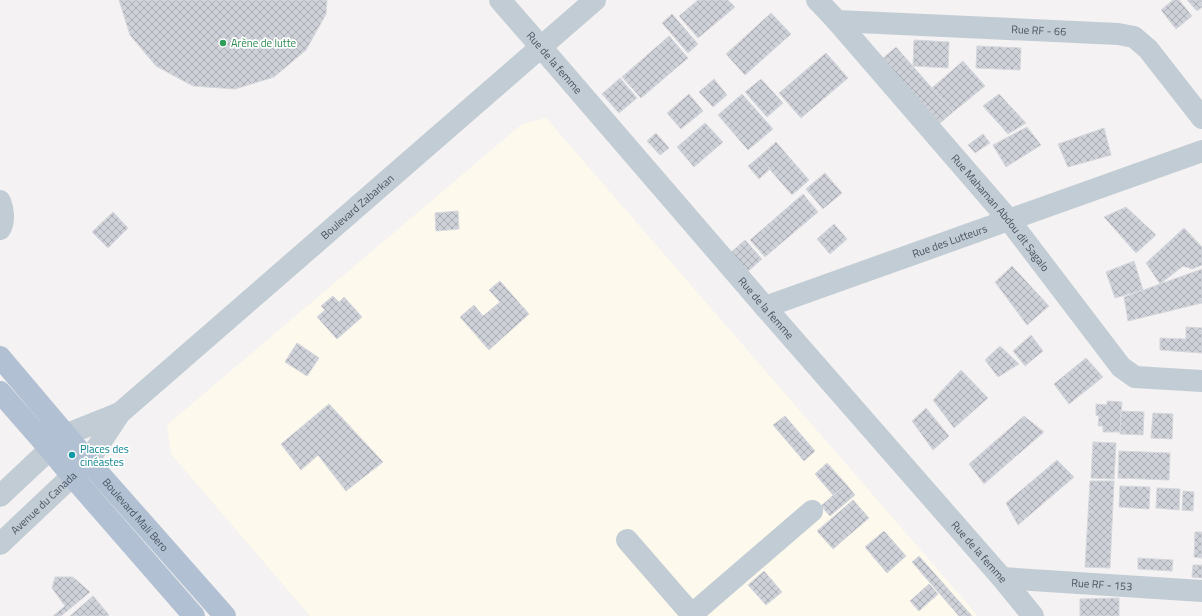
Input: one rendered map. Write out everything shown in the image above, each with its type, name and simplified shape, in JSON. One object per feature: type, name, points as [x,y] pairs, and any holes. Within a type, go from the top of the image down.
[{"type":"main road","name":"Boulevard Mali Bero","points":[[0,357],[57,441],[72,476],[194,616]]},
{"type":"main road","name":"Boulevard Mali Bero","points":[[1,395],[57,441],[88,461],[225,616]]},
{"type":"street","name":"Rue de la femme","points":[[500,0],[765,307],[1002,578],[1033,616]]},
{"type":"street","name":"Boulevard Zabarkan","points":[[88,461],[120,413],[595,0]]},
{"type":"street","name":"Rue Mahaman Abdou dit Sagalo","points":[[817,0],[1009,220],[1121,367],[1135,377],[1202,381]]},
{"type":"street","name":"Rue RF - 66","points":[[836,21],[1118,34],[1134,37],[1148,49],[1202,118]]},
{"type":"street","name":"Rue des Lutteurs","points":[[765,307],[1202,151]]},
{"type":"street","points":[[0,201],[3,209],[2,226],[0,229]]},
{"type":"street","name":"Boulevard Zabarkan","points":[[57,441],[120,413]]},
{"type":"street","points":[[0,496],[57,441]]},
{"type":"street","name":"Avenue du Canada","points":[[0,544],[88,461]]},
{"type":"street","points":[[627,540],[692,616],[812,511]]},
{"type":"street","name":"Rue RF - 153","points":[[1002,578],[1202,591]]},
{"type":"shaded area","points":[[546,118],[978,616],[310,616],[171,454],[167,425],[522,124]]},
{"type":"building","name":"Arène de lutte","points":[[119,0],[327,0],[326,14],[306,50],[274,77],[235,89],[193,86],[156,66],[130,35]]},
{"type":"building","points":[[698,0],[728,0],[735,7],[698,38],[679,16]]},
{"type":"building","points":[[1173,0],[1179,0],[1192,16],[1176,29],[1161,10]]},
{"type":"building","points":[[1187,0],[1202,0],[1202,7],[1197,11]]},
{"type":"building","points":[[771,13],[791,34],[745,75],[726,54]]},
{"type":"building","points":[[672,14],[698,44],[688,53],[662,23]]},
{"type":"building","points":[[669,36],[688,58],[641,98],[622,77]]},
{"type":"building","points":[[914,40],[949,42],[948,68],[913,66]]},
{"type":"building","points":[[977,46],[1021,48],[1020,70],[976,68]]},
{"type":"building","points":[[896,47],[953,112],[939,124],[882,59]]},
{"type":"building","points":[[826,53],[848,78],[801,118],[779,93]]},
{"type":"building","points":[[963,61],[985,86],[953,112],[932,88]]},
{"type":"building","points":[[620,78],[637,98],[619,113],[602,94]]},
{"type":"building","points":[[714,79],[727,95],[713,107],[699,92]]},
{"type":"building","points":[[761,79],[783,103],[767,117],[745,92]]},
{"type":"building","points":[[689,94],[703,111],[681,129],[667,113]]},
{"type":"building","points":[[742,94],[773,129],[748,150],[718,115]]},
{"type":"building","points":[[999,94],[1026,123],[1008,134],[983,106]]},
{"type":"building","points":[[705,123],[723,142],[694,167],[677,147]]},
{"type":"building","points":[[1027,127],[1041,145],[1006,167],[993,145]]},
{"type":"building","points":[[1104,128],[1111,155],[1068,167],[1058,144]]},
{"type":"building","points":[[656,133],[669,148],[660,155],[647,141]]},
{"type":"building","points":[[983,134],[990,143],[975,153],[968,145]]},
{"type":"building","points":[[776,142],[809,180],[792,195],[759,157]]},
{"type":"building","points":[[759,157],[770,169],[759,179],[748,166]]},
{"type":"building","points":[[825,173],[842,193],[823,209],[806,189]]},
{"type":"building","points":[[803,194],[818,212],[765,257],[750,240]]},
{"type":"building","points":[[1126,207],[1156,235],[1136,253],[1104,217]]},
{"type":"building","points":[[458,211],[459,229],[436,231],[435,213]]},
{"type":"building","points":[[113,212],[128,228],[108,248],[92,232]]},
{"type":"building","points":[[834,224],[847,239],[830,254],[817,239]]},
{"type":"building","points":[[1184,228],[1202,247],[1202,265],[1192,269],[1183,266],[1160,284],[1146,263]]},
{"type":"building","points":[[745,240],[762,259],[746,273],[729,254]]},
{"type":"building","points":[[1134,261],[1143,290],[1115,298],[1106,272]]},
{"type":"building","points":[[1012,266],[1049,306],[1027,325],[995,282]]},
{"type":"building","points":[[1202,269],[1202,303],[1128,321],[1124,297]]},
{"type":"building","points":[[500,281],[529,314],[489,350],[460,317],[474,305],[483,316],[500,302],[489,290]]},
{"type":"building","points":[[333,296],[339,302],[344,297],[362,317],[337,339],[317,317],[325,310],[321,306]]},
{"type":"building","points":[[1186,327],[1202,328],[1202,353],[1160,350],[1160,338],[1186,339]]},
{"type":"building","points":[[1031,335],[1043,351],[1025,366],[1013,351]]},
{"type":"building","points":[[297,343],[319,358],[307,376],[285,362]]},
{"type":"building","points":[[1000,346],[1019,364],[998,377],[985,360]]},
{"type":"building","points":[[1086,358],[1103,377],[1069,404],[1054,384]]},
{"type":"building","points":[[961,370],[988,398],[954,428],[933,400]]},
{"type":"building","points":[[1107,401],[1122,402],[1120,432],[1103,432],[1103,426],[1098,426],[1099,416],[1096,415],[1096,404],[1107,405]]},
{"type":"building","points":[[329,404],[383,462],[346,491],[318,455],[301,470],[281,444]]},
{"type":"building","points":[[926,408],[949,436],[933,450],[912,421]]},
{"type":"building","points":[[1121,411],[1144,412],[1143,435],[1120,434]]},
{"type":"building","points":[[1153,413],[1173,414],[1172,439],[1151,438]]},
{"type":"building","points":[[785,416],[815,451],[804,461],[773,425]]},
{"type":"building","points":[[1024,416],[1044,432],[984,484],[969,464]]},
{"type":"building","points":[[1093,442],[1116,443],[1114,479],[1091,478]]},
{"type":"building","points":[[1119,451],[1170,453],[1169,480],[1118,478]]},
{"type":"building","points":[[1057,460],[1074,477],[1018,525],[1006,503]]},
{"type":"building","points":[[827,463],[846,484],[833,495],[815,474]]},
{"type":"building","points":[[1090,481],[1114,481],[1110,568],[1085,567]]},
{"type":"building","points":[[846,484],[855,495],[830,516],[821,506]]},
{"type":"building","points":[[1120,486],[1150,487],[1149,509],[1119,507]]},
{"type":"building","points":[[1157,488],[1180,489],[1179,510],[1156,508]]},
{"type":"building","points":[[1183,491],[1194,492],[1193,511],[1182,510]]},
{"type":"building","points":[[853,500],[869,518],[833,549],[817,531]]},
{"type":"building","points":[[884,531],[906,556],[887,573],[865,547]]},
{"type":"building","points":[[1195,532],[1202,532],[1202,558],[1194,557]]},
{"type":"building","points":[[919,556],[972,616],[959,616],[912,562]]},
{"type":"building","points":[[1138,558],[1173,560],[1172,571],[1138,569]]},
{"type":"building","points":[[1193,565],[1202,565],[1202,578],[1192,577]]},
{"type":"building","points":[[764,571],[782,592],[766,605],[748,585]]},
{"type":"building","points":[[55,577],[73,577],[90,592],[61,616],[53,616],[65,606],[52,588]]},
{"type":"building","points":[[929,584],[938,594],[919,611],[910,601]]},
{"type":"building","points":[[93,596],[109,615],[108,616],[70,616]]},
{"type":"building","points":[[1119,598],[1119,616],[1080,616],[1080,599]]},
{"type":"place","name":"Arène de lutte","points":[[223,43]]},
{"type":"place","name":"Places des cinéastes","points":[[72,455]]}]
